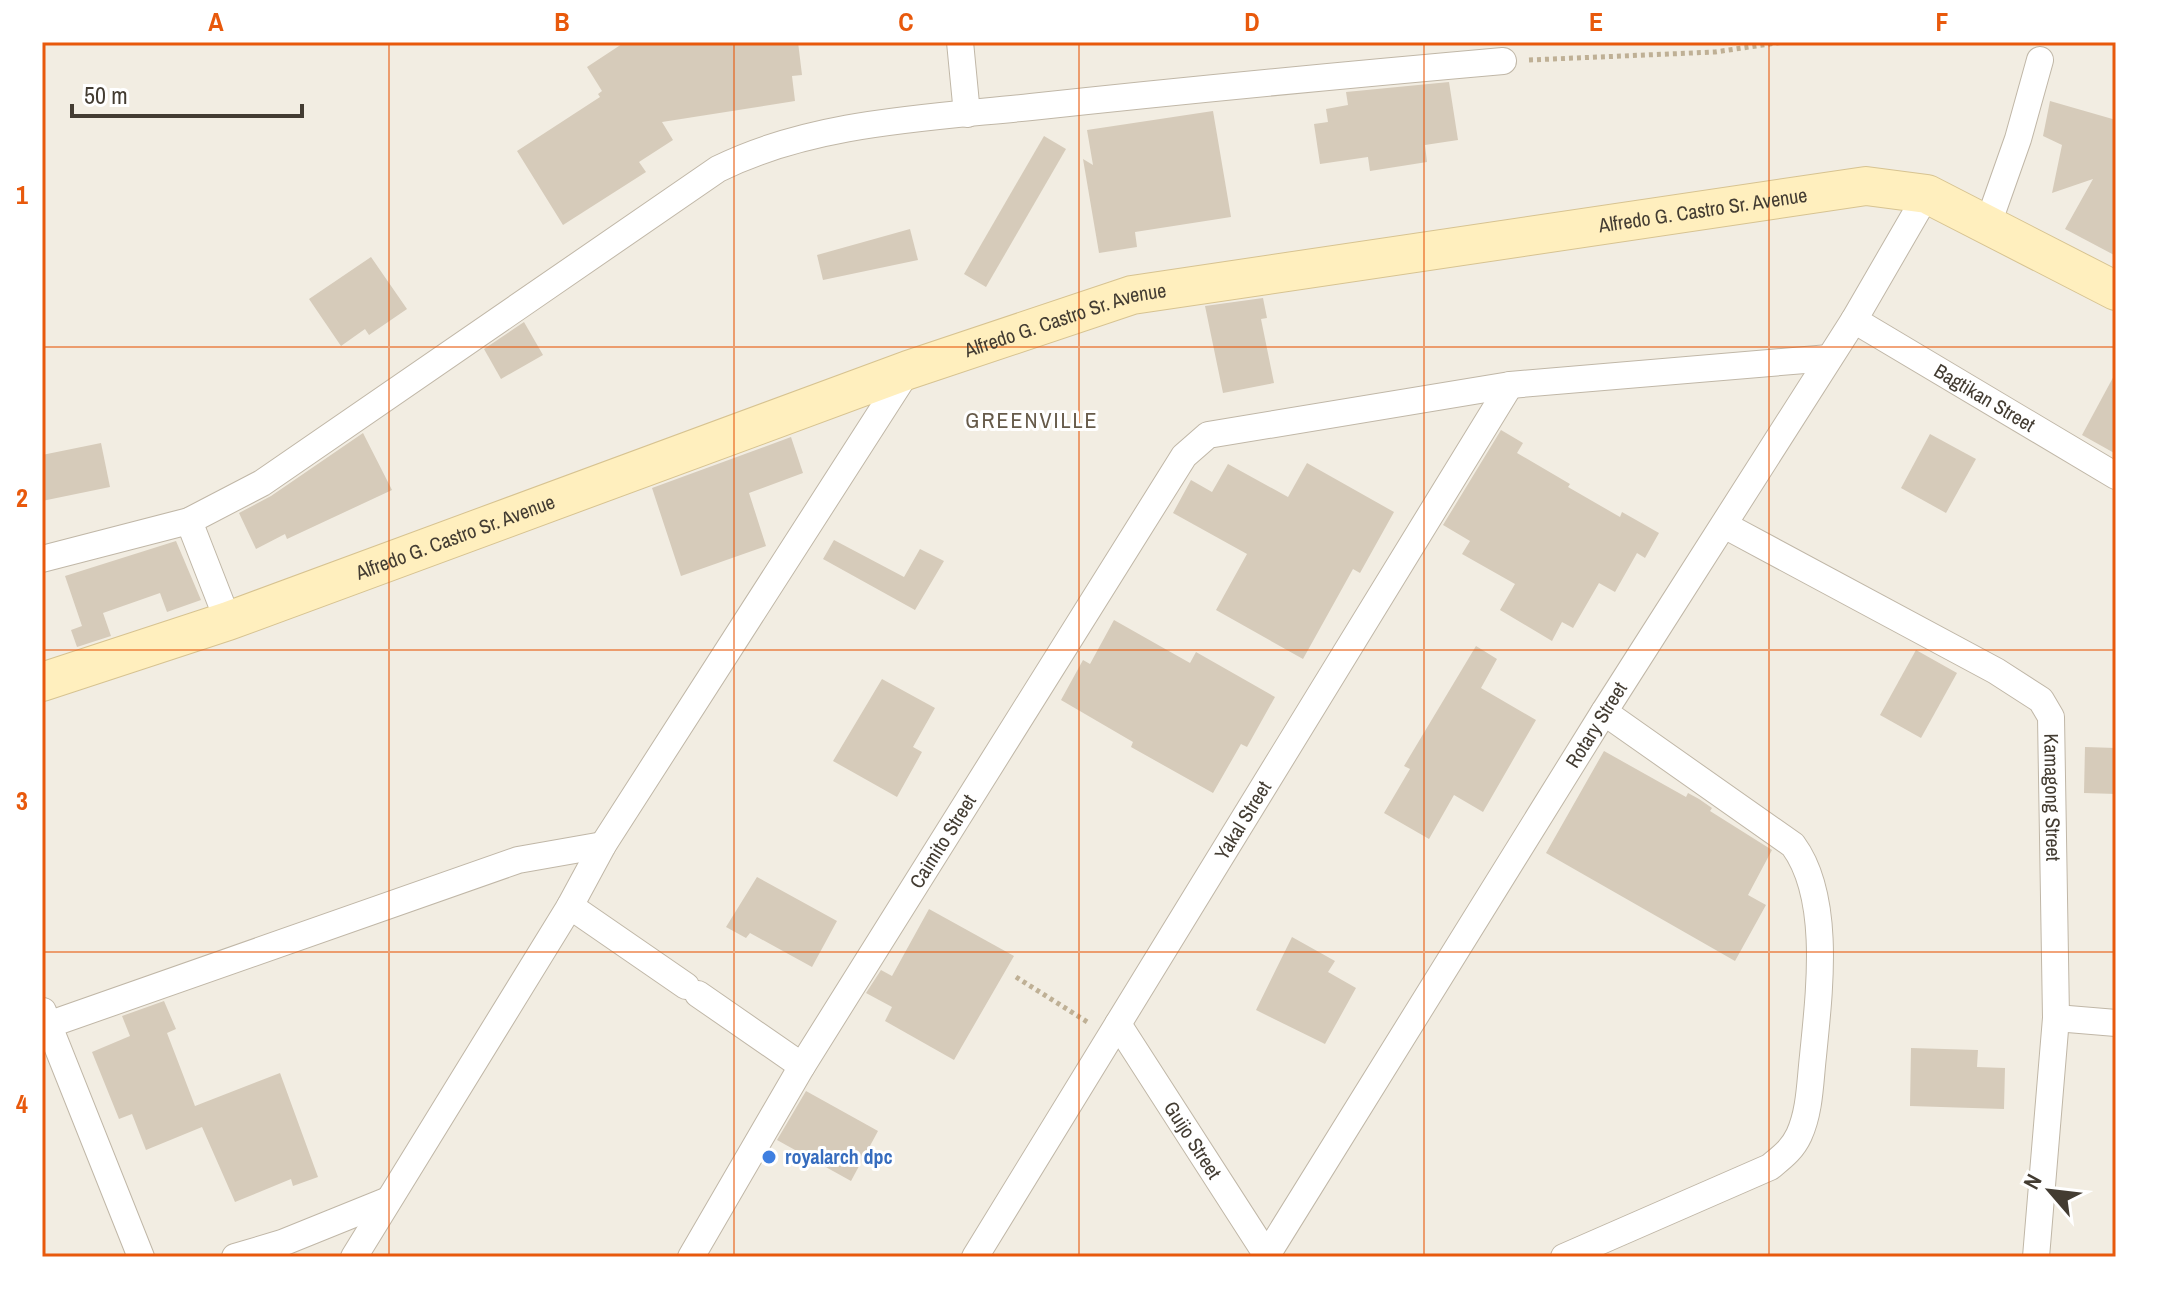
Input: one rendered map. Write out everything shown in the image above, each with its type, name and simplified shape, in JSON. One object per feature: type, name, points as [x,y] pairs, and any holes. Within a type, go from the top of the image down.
[{"type":"street","points":[[960,42],[967,114]]},
{"type":"street","points":[[1988,224],[2018,139],[2040,60]]},
{"type":"street","points":[[42,559],[189,521],[262,483],[718,169],[759,149],[810,135],[967,114],[1503,61]]},
{"type":"street","name":"Alfredo G. Castro Sr. Avenue","points":[[42,682],[228,621],[908,370],[1132,295],[1866,186],[1927,194],[2116,291]]},
{"type":"street","name":"Rotary Street","points":[[1268,1256],[1604,712],[1726,526],[1854,320],[1927,194]]},
{"type":"street","name":"Bagtikan Street","points":[[1854,320],[2116,476]]},
{"type":"street","points":[[1510,385],[1829,358]]},
{"type":"street","points":[[354,1257],[570,906],[603,845],[908,370]]},
{"type":"street","name":"Caimito Street","points":[[691,1257],[802,1066],[1184,456],[1208,435],[1510,385]]},
{"type":"street","name":"Yakal Street","points":[[980,1255],[1510,385]]},
{"type":"street","points":[[189,521],[228,621]]},
{"type":"street","name":"Kamagong Street","points":[[1726,526],[1928,632],[2041,700],[2051,717],[2056,1018],[2036,1257]]},
{"type":"street","points":[[1564,1257],[1770,1167],[1789,1152],[1800,1134],[1808,1107],[1819,995],[1819,938],[1804,859],[1793,845],[1604,712]]},
{"type":"street","points":[[141,1257],[44,1020],[518,860],[603,845]]},
{"type":"street","points":[[570,906],[802,1066]]},
{"type":"street","points":[[2056,1018],[2116,1023]]},
{"type":"street","name":"Guijo Street","points":[[1118,1024],[1268,1256]]},
{"type":"street","points":[[235,1257],[282,1243],[386,1201]]},
{"type":"path","points":[[1503,61],[1715,52],[1783,42]]},
{"type":"path","points":[[1016,977],[1086,1022],[1101,1026],[1118,1024]]},
{"type":"building","points":[[625,42],[798,42],[802,75],[792,76],[795,101],[662,122],[673,140],[639,162],[646,172],[563,225],[517,151],[600,97],[598,94],[602,91],[587,67]]},
{"type":"building","points":[[1449,82],[1458,140],[1425,145],[1427,162],[1370,171],[1368,157],[1320,164],[1314,124],[1328,122],[1326,109],[1348,105],[1346,92]]},
{"type":"building","points":[[2050,101],[2116,120],[2116,256],[2065,229],[2093,179],[2052,193],[2062,145],[2043,136]]},
{"type":"building","points":[[1213,111],[1231,217],[1135,232],[1137,247],[1099,253],[1083,159],[1093,165],[1087,130]]},
{"type":"building","points":[[1044,136],[1066,149],[986,287],[964,274]]},
{"type":"building","points":[[910,229],[918,260],[823,280],[817,255]]},
{"type":"building","points":[[371,257],[407,309],[369,335],[365,329],[341,346],[309,299]]},
{"type":"building","points":[[1263,298],[1267,318],[1261,319],[1274,383],[1223,393],[1205,306]]},
{"type":"building","points":[[524,322],[543,355],[501,379],[484,349]]},
{"type":"building","points":[[2116,372],[2116,454],[2082,435]]},
{"type":"building","points":[[1501,430],[1523,443],[1517,453],[1570,484],[1568,487],[1620,517],[1622,512],[1659,533],[1645,558],[1637,553],[1615,592],[1599,583],[1573,628],[1562,622],[1552,641],[1500,610],[1515,584],[1462,554],[1470,541],[1443,525]]},
{"type":"building","points":[[363,433],[392,490],[287,539],[285,534],[256,549],[239,513],[271,496]]},
{"type":"building","points":[[1930,434],[1976,459],[1946,513],[1901,488]]},
{"type":"building","points":[[791,437],[803,473],[749,493],[766,546],[681,576],[652,488]]},
{"type":"building","points":[[101,443],[110,487],[42,501],[42,455]]},
{"type":"building","points":[[1307,463],[1394,512],[1360,573],[1353,569],[1303,659],[1216,610],[1247,554],[1173,513],[1191,480],[1212,492],[1228,464],[1288,497]]},
{"type":"building","points":[[834,540],[904,577],[920,549],[944,561],[915,610],[823,559]]},
{"type":"building","points":[[176,541],[201,600],[167,612],[160,593],[103,613],[111,636],[77,647],[71,630],[82,626],[65,576]]},
{"type":"building","points":[[1114,620],[1190,663],[1196,652],[1275,697],[1247,747],[1241,744],[1213,793],[1131,747],[1133,742],[1061,700],[1083,660],[1090,664]]},
{"type":"building","points":[[1476,646],[1497,659],[1481,688],[1536,720],[1483,812],[1454,795],[1429,839],[1384,813],[1410,769],[1404,766]]},
{"type":"building","points":[[1916,650],[1957,673],[1921,738],[1880,715]]},
{"type":"building","points":[[882,679],[935,708],[913,747],[922,752],[897,797],[833,761]]},
{"type":"building","points":[[2085,747],[2116,748],[2116,794],[2084,793]]},
{"type":"building","points":[[1604,751],[1686,797],[1688,793],[1699,799],[1712,808],[1710,811],[1772,850],[1748,895],[1766,905],[1735,961],[1546,853]]},
{"type":"building","points":[[757,877],[837,921],[812,967],[750,933],[746,938],[726,927]]},
{"type":"building","points":[[929,909],[1014,956],[954,1060],[885,1021],[892,1007],[866,993],[881,970],[892,976]]},
{"type":"building","points":[[1292,937],[1335,961],[1328,972],[1356,988],[1325,1044],[1256,1010]]},
{"type":"building","points":[[164,1001],[176,1029],[167,1033],[195,1106],[280,1073],[318,1177],[293,1186],[291,1179],[235,1202],[202,1127],[146,1150],[132,1114],[119,1119],[92,1052],[130,1036],[122,1016]]},
{"type":"building","points":[[1911,1048],[1978,1050],[1977,1067],[2005,1068],[2004,1109],[1910,1106]]},
{"type":"building","points":[[806,1091],[878,1131],[851,1181],[777,1140]]},
{"type":"place","name":"royalarch dpc","points":[[769,1157]]},
{"type":"district","name":"GREENVILLE","points":[[1032,420]]}]
